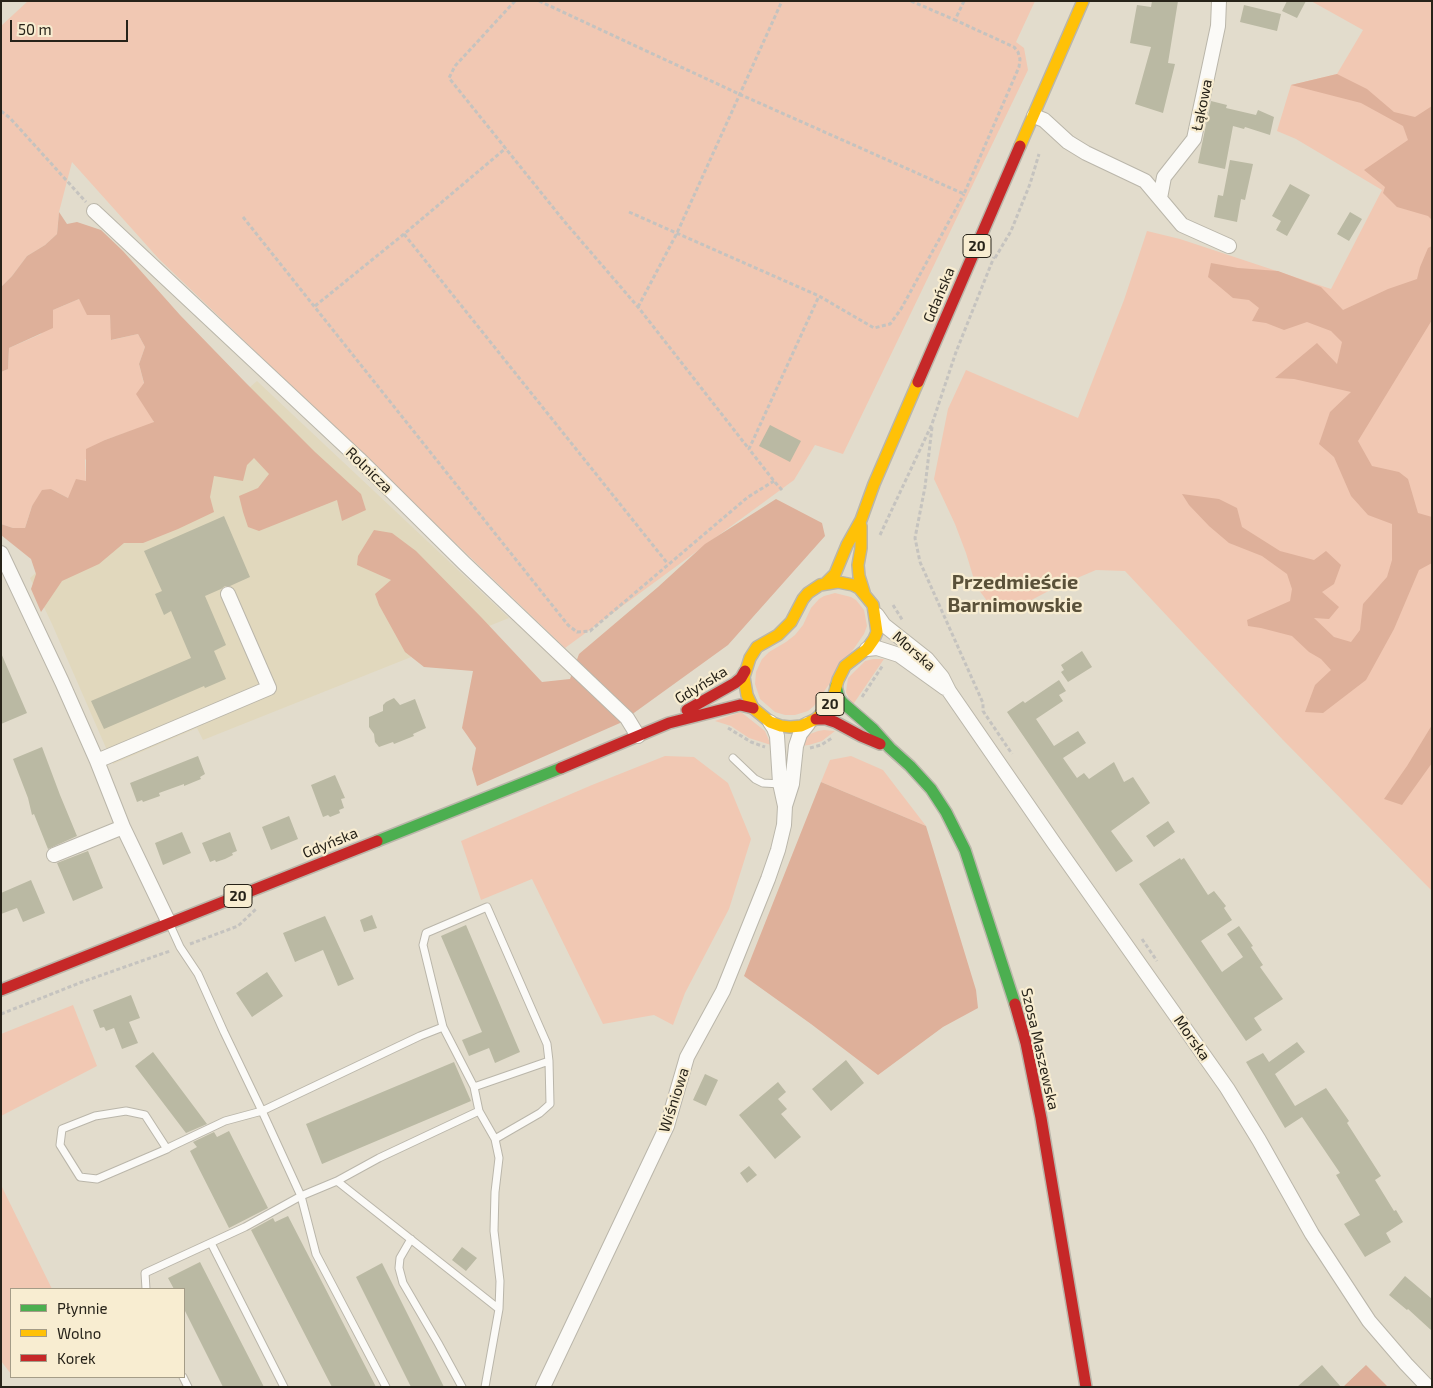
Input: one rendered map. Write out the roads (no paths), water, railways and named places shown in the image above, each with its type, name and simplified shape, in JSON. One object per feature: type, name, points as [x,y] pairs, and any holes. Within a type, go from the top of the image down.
[{"type":"main road","name":"Gdańska","points":[[825,584],[835,574],[847,545],[861,520],[874,484],[1083,1]]},
{"type":"main road","name":"Gdańska","points":[[861,520],[861,548],[858,565],[864,592]]},
{"type":"main road","points":[[825,584],[845,583],[864,592]]},
{"type":"main road","name":"20","points":[[745,671],[752,653],[757,647],[784,631],[795,617],[803,599],[813,589],[825,584]]},
{"type":"main road","name":"20","points":[[752,708],[770,722],[790,727],[812,721],[823,713],[832,702],[840,674],[850,661],[867,650],[874,639],[877,624],[875,612],[864,592]]},
{"type":"main road","name":"Gdyńska","points":[[669,723],[696,704],[736,683],[745,671]]},
{"type":"main road","points":[[745,671],[745,688],[752,708]]},
{"type":"main road","name":"Szosa Maszewska","points":[[836,686],[843,703],[873,729],[931,789],[957,831],[965,850],[1013,995],[1026,1044],[1041,1118],[1086,1387]]},
{"type":"main road","name":"Gdyńska","points":[[1,990],[669,723],[740,705],[752,708]]},
{"type":"main road","name":"Szosa Maszewska","points":[[812,721],[826,719],[890,748]]},
{"type":"street","name":"Łąkowa","points":[[1160,198],[1164,177],[1194,139],[1218,26],[1219,1]]},
{"type":"street","points":[[1034,116],[1044,120],[1068,142],[1086,153],[1145,181],[1182,225],[1229,246]]},
{"type":"street","name":"Rolnicza","points":[[94,211],[359,459],[464,563],[626,718],[638,736]]},
{"type":"street","points":[[1,553],[62,682],[97,761],[123,827],[169,923]]},
{"type":"street","points":[[97,761],[269,688],[228,594]]},
{"type":"street","name":"Morska","points":[[875,612],[884,625],[935,668],[1227,1088],[1312,1234],[1369,1321],[1428,1387]]},
{"type":"street","name":"Morska","points":[[867,650],[877,648],[892,652],[950,691]]},
{"type":"street","name":"Wiśniowa","points":[[786,784],[800,734],[812,721]]},
{"type":"street","name":"Wiśniowa","points":[[543,1387],[667,1126],[687,1057],[723,991],[775,863],[786,806],[786,784],[777,736],[770,722]]},
{"type":"street","points":[[54,855],[123,827]]},
{"type":"lane","points":[[733,758],[755,779],[763,783],[786,784]]},
{"type":"lane","points":[[485,1387],[499,1309],[500,1281],[494,1231],[495,1192],[499,1158],[495,1139],[479,1111],[474,1087],[443,1027],[423,945],[426,933],[486,907],[547,1044],[549,1061],[550,1104],[540,1113],[495,1139]]},
{"type":"lane","points":[[169,923],[180,947],[198,974],[301,1196],[316,1254],[386,1387]]},
{"type":"lane","points":[[166,1149],[145,1115],[126,1110],[95,1116],[62,1129],[60,1145],[80,1177],[97,1179],[166,1149],[225,1120],[262,1111],[420,1036],[443,1027]]},
{"type":"lane","points":[[474,1087],[549,1061]]},
{"type":"lane","points":[[146,1288],[145,1274],[245,1227],[301,1196],[337,1181],[379,1158],[479,1111]]},
{"type":"lane","points":[[337,1181],[499,1309]]},
{"type":"lane","points":[[411,1239],[400,1258],[399,1268],[403,1283],[462,1387]]},
{"type":"lane","points":[[211,1243],[284,1387]]},
{"type":"district","name":"Przedmieście Barnimowskie","points":[[1015,594]]}]
